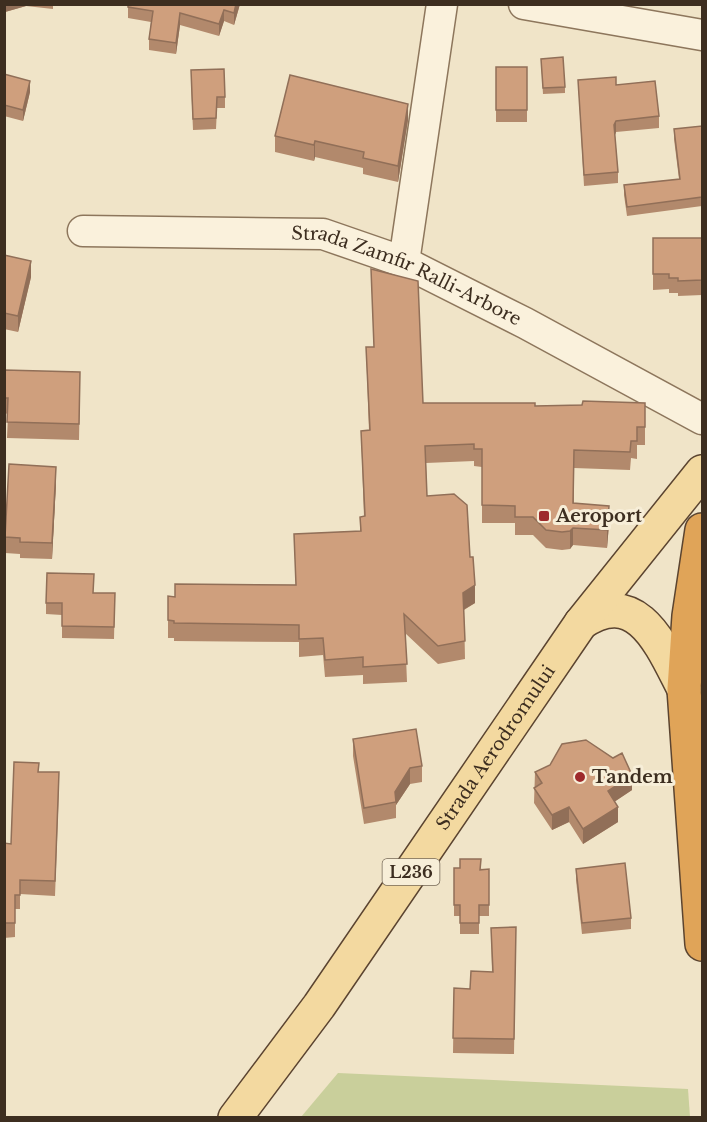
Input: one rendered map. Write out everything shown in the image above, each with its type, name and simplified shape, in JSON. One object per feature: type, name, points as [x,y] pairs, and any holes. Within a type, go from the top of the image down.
[{"type":"highway","points":[[702,530],[693,692],[702,944]]},
{"type":"main road","name":"Strada Aerodromului","points":[[235,1118],[319,1006],[581,623],[702,472]]},
{"type":"main road","points":[[581,623],[604,611],[620,611],[634,615],[653,634],[693,692]]},
{"type":"street","points":[[404,262],[442,4]]},
{"type":"street","points":[[524,4],[702,35]]},
{"type":"street","name":"Strada Zamfir Ralli-Arbore","points":[[82,231],[323,234],[404,262],[525,323],[702,419]]},
{"type":"green space","points":[[338,1073],[688,1089],[690,1117],[301,1117]]},
{"type":"building","points":[[128,4],[236,4],[234,13],[224,10],[219,24],[180,13],[176,43],[149,39],[153,11],[128,7]]},
{"type":"building","points":[[563,57],[565,87],[543,88],[541,59]]},
{"type":"building","points":[[496,67],[527,67],[527,110],[496,110]]},
{"type":"building","points":[[224,69],[225,97],[217,97],[216,118],[193,119],[191,70]]},
{"type":"building","points":[[4,74],[30,81],[23,110],[4,105]]},
{"type":"building","points":[[290,75],[408,104],[398,166],[363,158],[364,152],[315,141],[314,145],[275,136]]},
{"type":"building","points":[[616,77],[616,85],[655,81],[659,116],[616,121],[614,125],[618,172],[584,175],[578,80]]},
{"type":"building","points":[[702,126],[702,197],[627,207],[624,185],[680,179],[674,129]]},
{"type":"building","points":[[653,238],[702,238],[702,280],[678,281],[678,278],[669,278],[669,274],[653,274]]},
{"type":"building","points":[[4,255],[31,261],[18,316],[4,313]]},
{"type":"building","points":[[371,269],[418,281],[423,403],[535,403],[535,406],[582,405],[583,401],[645,403],[645,427],[637,427],[637,441],[631,441],[630,452],[574,450],[573,503],[609,506],[607,530],[573,528],[562,532],[546,530],[533,517],[515,517],[515,506],[482,505],[482,449],[474,449],[474,444],[425,446],[427,496],[454,494],[467,505],[470,557],[473,557],[475,585],[463,593],[465,641],[438,646],[404,614],[407,664],[363,667],[363,657],[325,660],[323,638],[299,639],[299,625],[174,623],[168,620],[168,596],[175,597],[175,584],[296,585],[294,534],[361,531],[360,517],[365,516],[361,431],[370,430],[366,347],[374,347]]},
{"type":"building","points":[[4,370],[80,372],[79,424],[7,422],[8,398],[4,398]]},
{"type":"building","points":[[9,464],[56,467],[52,543],[20,542],[20,538],[5,537]]},
{"type":"building","points":[[47,573],[94,574],[93,593],[115,593],[114,627],[62,626],[62,603],[46,603]]},
{"type":"building","points":[[416,729],[422,766],[410,768],[395,792],[396,802],[364,808],[353,739]]},
{"type":"building","points":[[586,740],[613,758],[622,753],[632,775],[608,791],[618,807],[583,829],[569,807],[552,815],[534,788],[542,783],[535,772],[550,765],[562,744]]},
{"type":"building","points":[[14,762],[39,763],[38,772],[59,772],[55,881],[20,880],[20,895],[15,895],[15,923],[4,923],[4,843],[11,844]]},
{"type":"building","points":[[460,859],[481,859],[480,870],[489,869],[489,905],[479,905],[479,923],[460,923],[460,905],[454,905],[454,868],[460,868]]},
{"type":"building","points":[[625,863],[631,918],[582,923],[576,869]]},
{"type":"building","points":[[516,927],[514,1039],[453,1038],[454,988],[470,989],[471,971],[493,972],[491,928]]},
{"type":"place","name":"Aeroport","points":[[544,516]]},
{"type":"place","name":"Tandem","points":[[580,777]]}]
